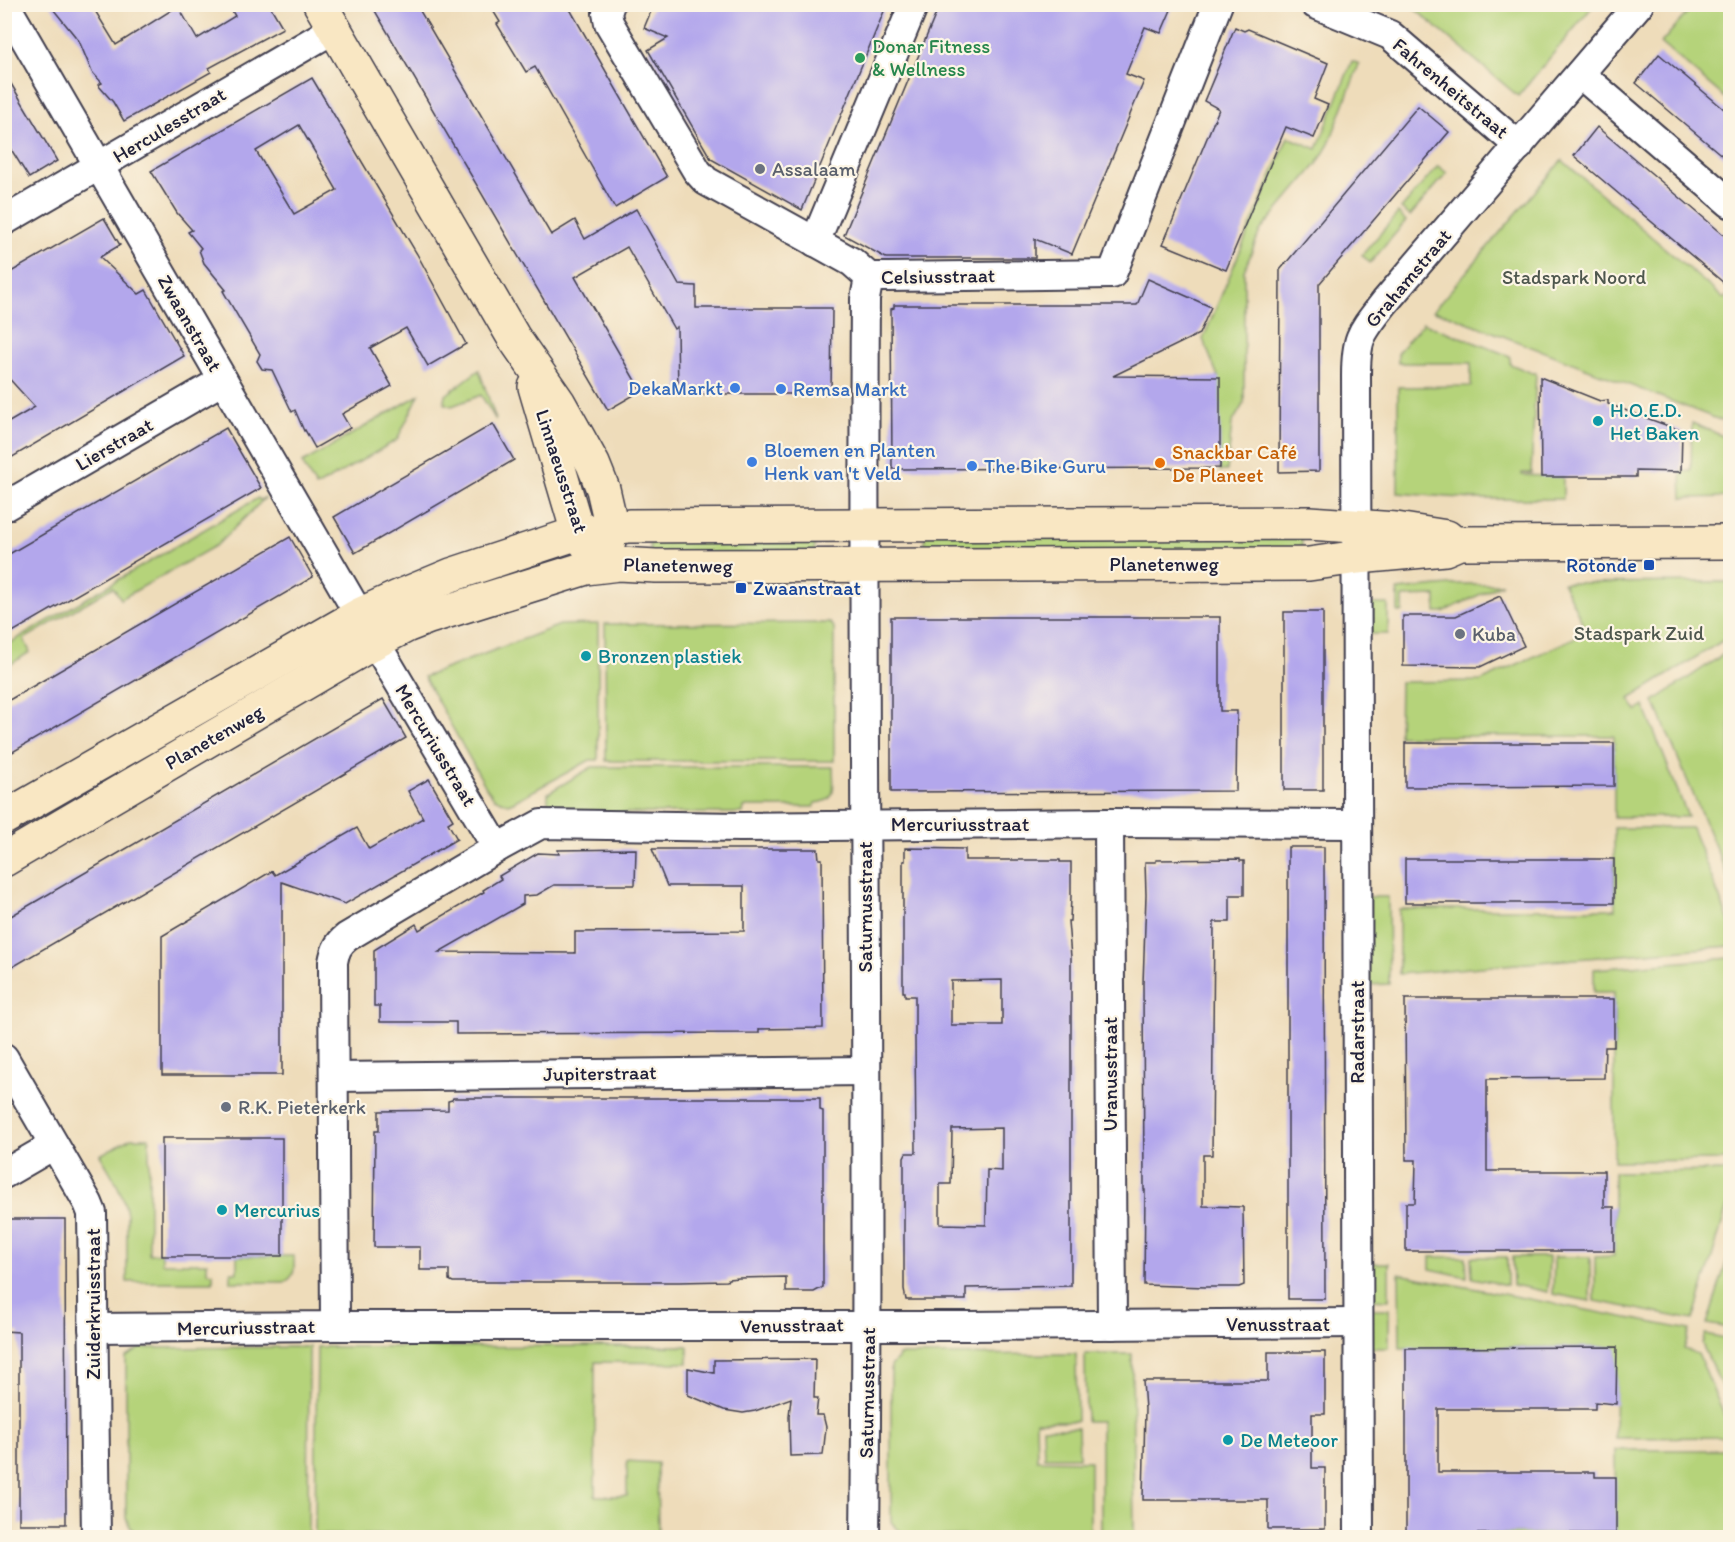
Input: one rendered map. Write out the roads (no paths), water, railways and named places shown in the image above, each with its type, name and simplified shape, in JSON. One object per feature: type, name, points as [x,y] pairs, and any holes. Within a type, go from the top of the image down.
[{"type":"main road","name":"Linnaeusstraat","points":[[327,17],[526,357],[559,403],[593,464],[603,489],[612,528],[603,565]]},
{"type":"main road","name":"Linnaeusstraat","points":[[526,357],[578,533],[603,565]]},
{"type":"main road","name":"Planetenweg","points":[[4,860],[367,629],[398,597],[451,575],[578,533],[629,525],[1309,523],[1357,542]]},
{"type":"main road","name":"Planetenweg","points":[[4,818],[367,629],[406,626],[568,573],[603,565],[1309,564],[1357,542],[1396,529],[1444,535],[1459,543],[1731,542]]},
{"type":"street","name":"Zwaanstraat","points":[[5,4],[367,629]]},
{"type":"street","name":"Celsiusstraat","points":[[610,4],[607,13],[609,24],[697,171],[706,181],[852,262],[869,277],[1112,274],[1218,4]]},
{"type":"street","points":[[815,242],[914,4]]},
{"type":"street","name":"Grahamstraat","points":[[1357,542],[1357,342],[1362,332],[1639,4]]},
{"type":"street","name":"Fahrenheitstraat","points":[[1320,6],[1390,35],[1519,146]]},
{"type":"street","name":"Herculesstraat","points":[[4,221],[100,166],[327,17]]},
{"type":"street","points":[[1580,74],[1731,203]]},
{"type":"street","name":"Saturnusstraat","points":[[865,1538],[868,1324],[863,525],[865,299],[869,277]]},
{"type":"street","name":"Lierstraat","points":[[4,507],[223,380]]},
{"type":"street","name":"Radarstraat","points":[[1357,542],[1359,1538]]},
{"type":"street","name":"Mercuriusstraat","points":[[367,629],[497,848]]},
{"type":"street","name":"Mercuriusstraat","points":[[93,1328],[335,1326],[333,962],[339,944],[497,848],[541,824],[741,827],[1109,823],[1356,824]]},
{"type":"street","name":"Uranusstraat","points":[[1109,823],[1112,1325]]},
{"type":"street","name":"Zuiderkruisstraat","points":[[4,1058],[92,1213],[96,1538]]},
{"type":"street","name":"Jupiterstraat","points":[[334,1077],[865,1071]]},
{"type":"street","points":[[4,1174],[54,1145]]},
{"type":"street","name":"Venusstraat","points":[[335,1326],[1357,1323]]},
{"type":"place","name":"Donar Fitness & Wellness","points":[[860,58]]},
{"type":"place","name":"Assalaam","points":[[760,169]]},
{"type":"place","name":"DekaMarkt","points":[[735,388]]},
{"type":"place","name":"Remsa Markt","points":[[781,389]]},
{"type":"place","name":"H.O.E.D. Het Baken","points":[[1598,421]]},
{"type":"place","name":"Bloemen en Planten Henk van 't Veld","points":[[752,462]]},
{"type":"place","name":"Snackbar Café De Planeet","points":[[1160,463]]},
{"type":"place","name":"The Bike Guru","points":[[972,466]]},
{"type":"place","name":"Rotonde","points":[[1649,565]]},
{"type":"place","name":"Zwaanstraat","points":[[741,588]]},
{"type":"place","name":"Kuba","points":[[1460,634]]},
{"type":"place","name":"Bronzen plastiek","points":[[586,656]]},
{"type":"place","name":"R.K. Pieterkerk","points":[[226,1107]]},
{"type":"place","name":"Mercurius","points":[[222,1210]]},
{"type":"place","name":"De Meteoor","points":[[1228,1440]]},
{"type":"park label","name":"Stadspark Noord","points":[[1574,277]]},
{"type":"park label","name":"Stadspark Zuid","points":[[1639,633]]}]
